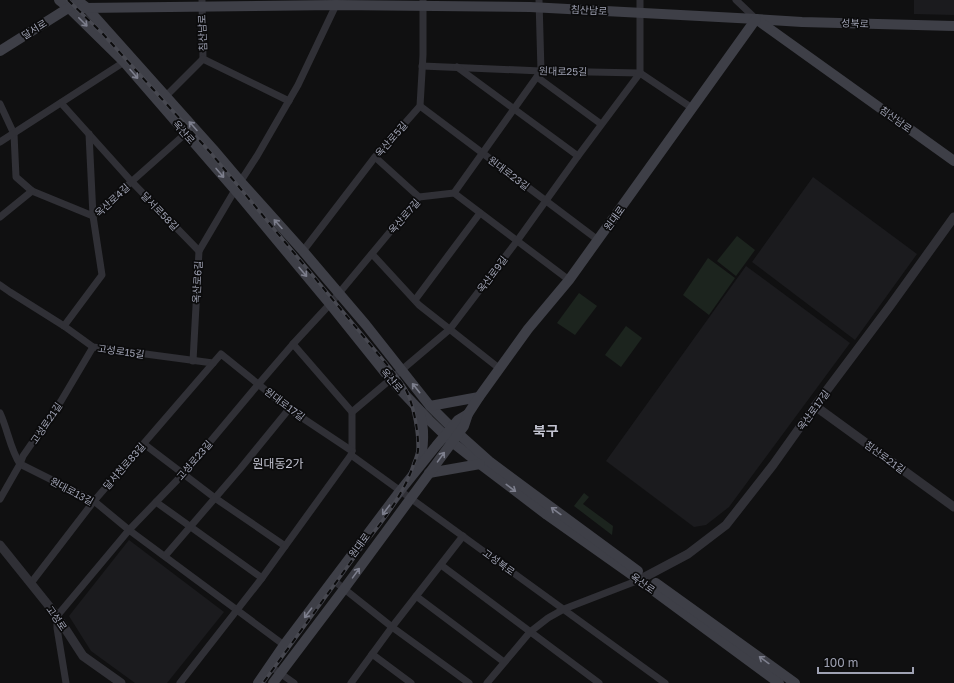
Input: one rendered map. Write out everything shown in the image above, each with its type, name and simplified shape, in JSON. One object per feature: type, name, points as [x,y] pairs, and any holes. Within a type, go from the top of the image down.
[{"type":"main road","name":"옥산로","points":[[59,0],[124,62],[186,134],[238,186],[390,379],[418,409],[532,493],[779,683]]},
{"type":"main road","name":"달서로","points":[[0,51],[69,8],[78,0]]},
{"type":"main road","points":[[78,0],[87,8],[213,149],[238,186],[303,251],[338,294],[366,325],[452,434]]},
{"type":"main road","name":"침산남로","points":[[69,8],[201,3],[336,5],[423,3],[539,4],[640,13],[756,18],[954,161]]},
{"type":"main road","name":"성북로","points":[[756,18],[802,22],[954,26]]},
{"type":"main road","name":"원대로","points":[[258,683],[284,645],[418,468],[452,434],[464,426],[468,414],[479,397],[528,330],[569,280],[756,18]]},
{"type":"main road","points":[[430,406],[479,397]]},
{"type":"main road","points":[[418,409],[422,418],[422,451],[418,468]]},
{"type":"main road","name":"옥산로","points":[[452,434],[480,464],[547,515],[795,683]]},
{"type":"main road","name":"원대로","points":[[273,683],[429,473],[452,434]]},
{"type":"main road","points":[[429,473],[480,464]]},
{"type":"street","points":[[640,0],[640,73],[692,108]]},
{"type":"street","points":[[736,0],[756,18]]},
{"type":"street","name":"침산남로","points":[[201,3],[203,59]]},
{"type":"street","points":[[420,106],[423,3]]},
{"type":"street","points":[[539,4],[539,74],[454,193],[569,280]]},
{"type":"street","name":"옥산로6길","points":[[193,361],[199,251],[298,85],[336,5]]},
{"type":"street","points":[[166,96],[203,59],[288,102]]},
{"type":"street","points":[[0,142],[124,62]]},
{"type":"street","name":"원대로25길","points":[[422,66],[456,67],[539,74],[640,73]]},
{"type":"street","points":[[456,67],[578,156]]},
{"type":"street","name":"옥산로9길","points":[[352,412],[450,329],[640,73]]},
{"type":"street","points":[[539,74],[601,124]]},
{"type":"street","name":"달서로58길","points":[[61,103],[132,182],[199,251]]},
{"type":"street","points":[[0,104],[14,134],[16,176],[32,191],[93,216],[89,134]]},
{"type":"street","name":"원대로23길","points":[[420,106],[598,240]]},
{"type":"street","name":"옥산로5길","points":[[303,251],[375,157],[420,106]]},
{"type":"street","name":"옥산로4길","points":[[64,326],[102,275],[93,216],[186,134]]},
{"type":"street","points":[[375,157],[419,197]]},
{"type":"street","points":[[0,217],[32,191]]},
{"type":"street","name":"옥산로7길","points":[[330,304],[419,197],[454,193]]},
{"type":"street","points":[[415,300],[480,213]]},
{"type":"street","name":"옥산로17길","points":[[642,578],[688,554],[726,525],[773,465],[954,217]]},
{"type":"street","points":[[372,254],[419,305],[500,369]]},
{"type":"street","name":"고성로15길","points":[[0,285],[64,326],[93,347],[213,363]]},
{"type":"street","name":"고성로23길","points":[[58,616],[129,530],[183,474],[293,344],[330,304]]},
{"type":"street","points":[[180,683],[262,578],[352,453],[352,412],[293,344]]},
{"type":"street","name":"고성로21길","points":[[0,499],[23,456],[61,401],[93,347]]},
{"type":"street","name":"원대로17길","points":[[221,354],[289,408],[352,453],[410,498]]},
{"type":"street","name":"달서천로83길","points":[[31,583],[94,502],[221,354]]},
{"type":"street","name":"침산로21길","points":[[815,406],[954,507]]},
{"type":"street","points":[[165,556],[216,498],[289,408]]},
{"type":"street","points":[[0,413],[16,459],[20,464]]},
{"type":"street","points":[[144,444],[216,498],[285,546]]},
{"type":"street","name":"원대로13길","points":[[20,464],[94,502],[129,530],[284,645]]},
{"type":"street","name":"고성북로","points":[[410,498],[665,683]]},
{"type":"street","points":[[156,502],[262,578]]},
{"type":"street","points":[[354,682],[392,627],[463,536]]},
{"type":"street","name":"고성로","points":[[0,545],[58,616],[83,656],[121,683]]},
{"type":"street","points":[[440,565],[599,683]]},
{"type":"street","points":[[487,683],[530,632],[548,618],[564,609],[642,578]]},
{"type":"street","points":[[333,580],[392,627],[469,683]]},
{"type":"street","points":[[416,596],[504,662]]},
{"type":"street","points":[[58,616],[57,628],[66,683]]},
{"type":"street","points":[[372,654],[412,683]]},
{"type":"street","points":[[270,666],[294,683]]},
{"type":"shaded area","points":[[914,0],[954,0],[954,15],[914,14]]},
{"type":"shaded area","points":[[813,177],[917,254],[855,340],[752,262]]},
{"type":"shaded area","points":[[737,236],[755,250],[736,276],[717,261]]},
{"type":"shaded area","points":[[708,258],[735,278],[709,315],[683,295]]},
{"type":"shaded area","points":[[746,266],[850,343],[729,507],[706,525],[694,527],[606,461]]},
{"type":"shaded area","points":[[579,293],[597,306],[575,335],[557,323]]},
{"type":"shaded area","points":[[626,326],[642,338],[621,367],[605,355]]},
{"type":"shaded area","points":[[584,493],[589,497],[583,504],[613,526],[612,535],[574,506]]},
{"type":"shaded area","points":[[129,540],[224,612],[167,683],[135,683],[91,651],[69,616]]},
{"type":"railway","points":[[68,0],[103,34],[210,152],[399,379],[407,392],[412,405],[417,429],[418,451],[405,486],[384,518],[263,683]]},
{"type":"district","name":"북구","points":[[546,430]]},
{"type":"district","name":"원대동2가","points":[[278,463]]}]
